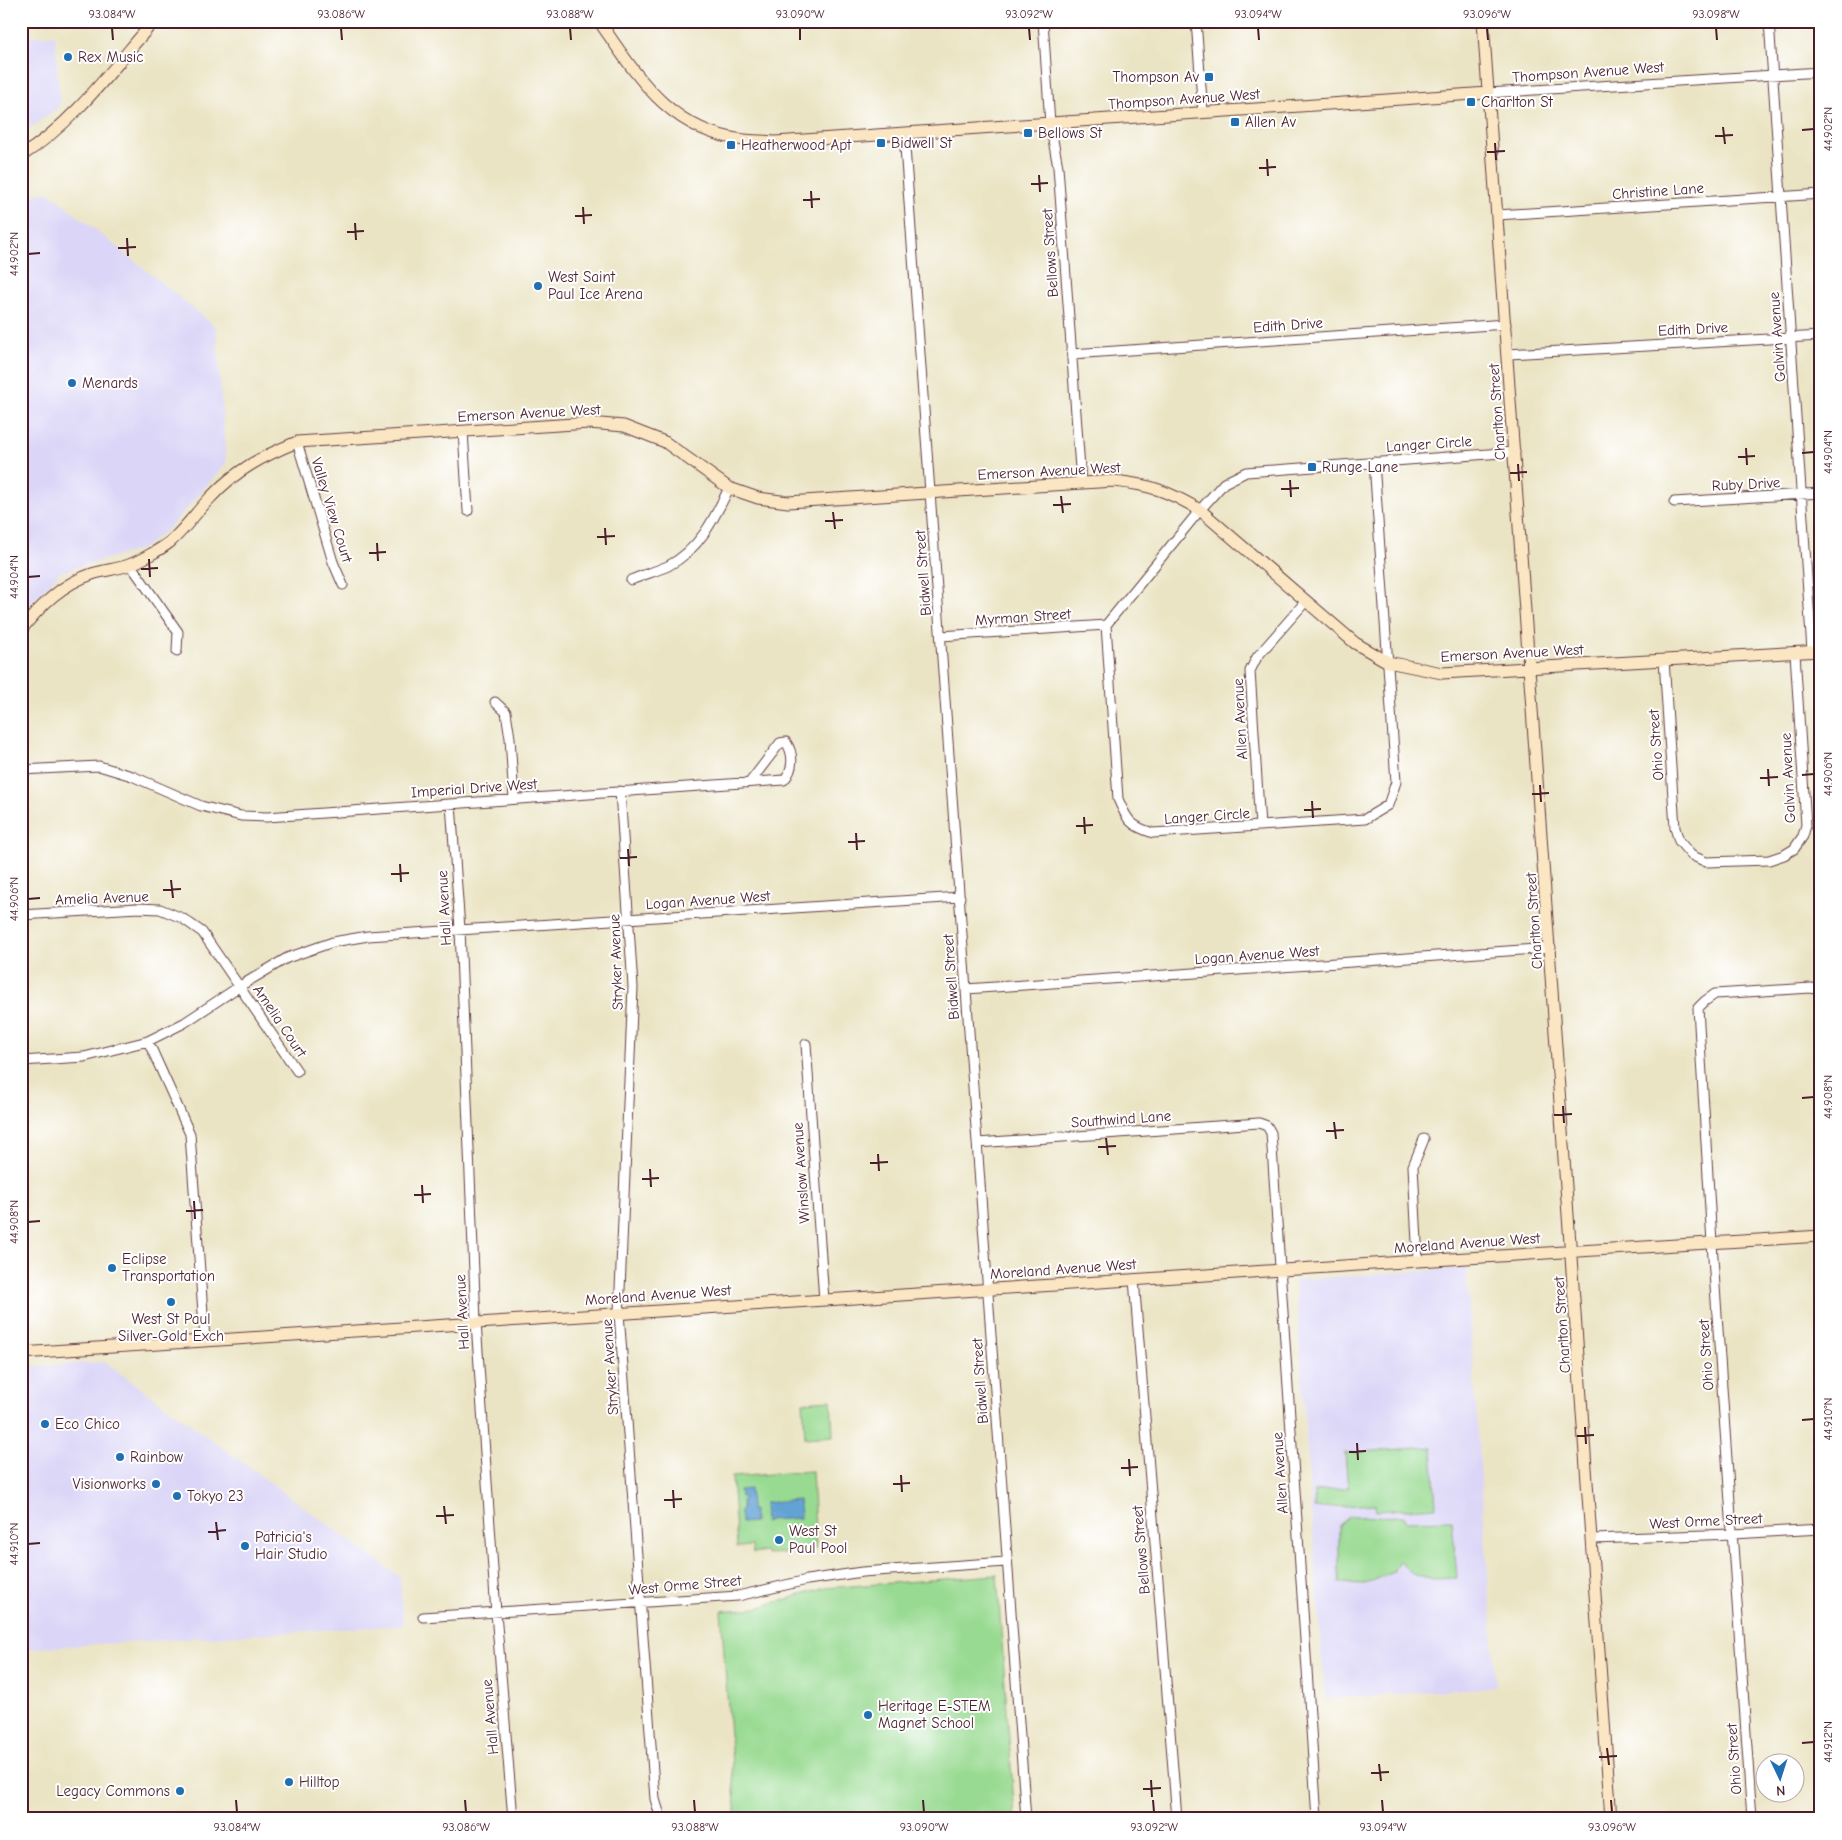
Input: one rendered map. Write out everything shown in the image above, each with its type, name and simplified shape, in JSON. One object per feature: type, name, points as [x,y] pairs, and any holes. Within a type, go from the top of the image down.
[{"type":"street","points":[[21,156],[40,144],[70,117],[154,21]]},
{"type":"street","name":"Thompson Avenue West","points":[[599,21],[648,90],[674,114],[711,132],[742,140],[775,142],[1821,72]]},
{"type":"street","name":"Bellows Street","points":[[1043,21],[1050,124],[1058,167],[1081,482]]},
{"type":"street","points":[[1196,21],[1203,113]]},
{"type":"street","name":"Charlton Street","points":[[1483,21],[1531,667],[1611,1819]]},
{"type":"street","name":"Galvin Avenue","points":[[1769,21],[1802,494],[1816,651]]},
{"type":"street","name":"Bidwell Street","points":[[904,133],[1026,1819]]},
{"type":"street","name":"Christine Lane","points":[[1497,215],[1821,194]]},
{"type":"street","name":"Edith Drive","points":[[1072,354],[1506,324]]},
{"type":"street","name":"Edith Drive","points":[[1508,354],[1821,336]]},
{"type":"street","name":"Emerson Avenue West","points":[[21,630],[37,610],[72,582],[130,564],[169,543],[238,471],[264,456],[297,442],[590,423],[624,426],[665,442],[729,488],[758,498],[788,502],[1081,482],[1114,481],[1144,484],[1173,494],[1200,510],[1355,643],[1388,662],[1442,673],[1816,651]]},
{"type":"street","points":[[463,431],[468,510]]},
{"type":"street","name":"Valley View Court","points":[[297,442],[333,562],[343,585]]},
{"type":"street","name":"Langer Circle","points":[[1374,462],[1396,782],[1388,805],[1365,819],[1153,833],[1138,828],[1126,818],[1118,799],[1106,625],[1224,483],[1246,472],[1374,462],[1515,452]]},
{"type":"street","points":[[631,580],[668,566],[692,549],[709,528],[729,488]]},
{"type":"street","name":"Ruby Drive","points":[[1674,502],[1821,493]]},
{"type":"street","points":[[130,564],[178,632],[177,651]]},
{"type":"street","name":"Allen Avenue","points":[[1260,826],[1250,671],[1257,657],[1306,601]]},
{"type":"street","name":"Myrman Street","points":[[941,636],[1106,625]]},
{"type":"street","name":"Galvin Avenue","points":[[1676,828],[1679,841],[1691,855],[1706,862],[1769,860],[1794,849],[1803,836],[1806,825],[1795,653]]},
{"type":"street","name":"Ohio Street","points":[[1664,660],[1676,828]]},
{"type":"street","points":[[495,702],[506,712],[510,738],[514,799]]},
{"type":"street","name":"Imperial Drive West","points":[[21,770],[99,766],[132,776],[201,806],[241,816],[267,817],[784,780],[791,773],[792,766],[790,748],[786,742],[780,743],[750,782]]},
{"type":"street","name":"Stryker Avenue","points":[[620,791],[633,987],[620,1313],[655,1799],[661,1819]]},
{"type":"street","name":"Hall Avenue","points":[[452,804],[460,929],[476,1322],[512,1819]]},
{"type":"street","name":"Logan Avenue West","points":[[21,1061],[84,1057],[148,1041],[184,1023],[287,958],[333,942],[368,936],[460,929],[960,897]]},
{"type":"street","name":"Amelia Avenue","points":[[21,915],[138,908],[160,909],[182,918],[202,932],[240,986]]},
{"type":"street","name":"Logan Avenue West","points":[[966,989],[1551,948]]},
{"type":"street","name":"Amelia Court","points":[[240,986],[297,1071]]},
{"type":"street","name":"Ohio Street","points":[[1752,1819],[1712,1242],[1698,1008],[1715,994],[1816,989]]},
{"type":"street","points":[[148,1041],[190,1134],[205,1340]]},
{"type":"street","name":"Winslow Avenue","points":[[806,1044],[824,1300]]},
{"type":"street","name":"Southwind Lane","points":[[977,1143],[1259,1123],[1267,1126]]},
{"type":"street","name":"Allen Avenue","points":[[1267,1126],[1271,1133],[1317,1819]]},
{"type":"street","points":[[1418,1260],[1413,1166],[1424,1139]]},
{"type":"street","name":"Moreland Avenue West","points":[[21,1352],[1418,1260],[1821,1236]]},
{"type":"street","name":"Bellows Street","points":[[1134,1279],[1177,1819]]},
{"type":"street","name":"West Orme Street","points":[[1593,1539],[1821,1529]]},
{"type":"street","name":"West Orme Street","points":[[423,1617],[738,1596],[807,1580],[862,1572],[1006,1562]]},
{"type":"shaded area","points":[[55,35],[60,106],[21,135],[21,37]]},
{"type":"shaded area","points":[[50,193],[216,327],[226,464],[168,529],[142,549],[60,572],[21,614],[21,195]]},
{"type":"shaded area","points":[[1466,1268],[1496,1687],[1325,1699],[1295,1280]]},
{"type":"shaded area","points":[[105,1362],[400,1577],[403,1625],[21,1649],[21,1367]]},
{"type":"green space","points":[[831,1400],[833,1436],[805,1438],[803,1402]]},
{"type":"green space","points":[[1432,1447],[1436,1507],[1376,1511],[1375,1504],[1315,1508],[1314,1491],[1348,1488],[1345,1453]]},
{"type":"green space","points":[[812,1471],[816,1548],[802,1550],[802,1552],[767,1554],[766,1551],[753,1553],[752,1546],[737,1547],[732,1477]]},
{"type":"green space","points":[[1405,1516],[1405,1521],[1452,1520],[1457,1578],[1433,1579],[1412,1574],[1399,1561],[1393,1572],[1365,1584],[1339,1583],[1339,1525],[1348,1517]]},
{"type":"green space","name":"Heritage E-STEM Magnet School","points":[[997,1575],[1015,1819],[736,1819],[721,1611],[756,1608],[825,1588]]},
{"type":"water","points":[[750,1489],[751,1510],[754,1510],[754,1522],[741,1523],[740,1511],[742,1511],[742,1500],[744,1499],[740,1497],[739,1490]]},
{"type":"water","points":[[799,1500],[800,1518],[768,1520],[765,1523],[764,1503]]},
{"type":"place","name":"Rex Music","points":[[68,57]]},
{"type":"place","name":"Thompson Av","points":[[1209,77]]},
{"type":"place","name":"Charlton St","points":[[1471,102]]},
{"type":"place","name":"Allen Av","points":[[1235,122]]},
{"type":"place","name":"Bellows St","points":[[1028,133]]},
{"type":"place","name":"Bidwell St","points":[[881,143]]},
{"type":"place","name":"Heatherwood Apt","points":[[731,145]]},
{"type":"place","name":"West Saint Paul Ice Arena","points":[[538,286]]},
{"type":"place","name":"Menards","points":[[72,383]]},
{"type":"place","name":"Runge Lane","points":[[1312,467]]},
{"type":"place","name":"Eclipse Transportation","points":[[112,1268]]},
{"type":"place","name":"West St Paul Silver-Gold Exch","points":[[171,1302]]},
{"type":"place","name":"Eco Chico","points":[[45,1424]]},
{"type":"place","name":"Rainbow","points":[[120,1457]]},
{"type":"place","name":"Visionworks","points":[[156,1484]]},
{"type":"place","name":"Tokyo 23","points":[[177,1496]]},
{"type":"place","name":"West St Paul Pool","points":[[779,1540]]},
{"type":"place","name":"Patricia's Hair Studio","points":[[245,1546]]},
{"type":"place","name":"Heritage E-STEM Magnet School","points":[[868,1715]]},
{"type":"place","name":"Hilltop","points":[[289,1782]]},
{"type":"place","name":"Legacy Commons","points":[[180,1791]]}]
